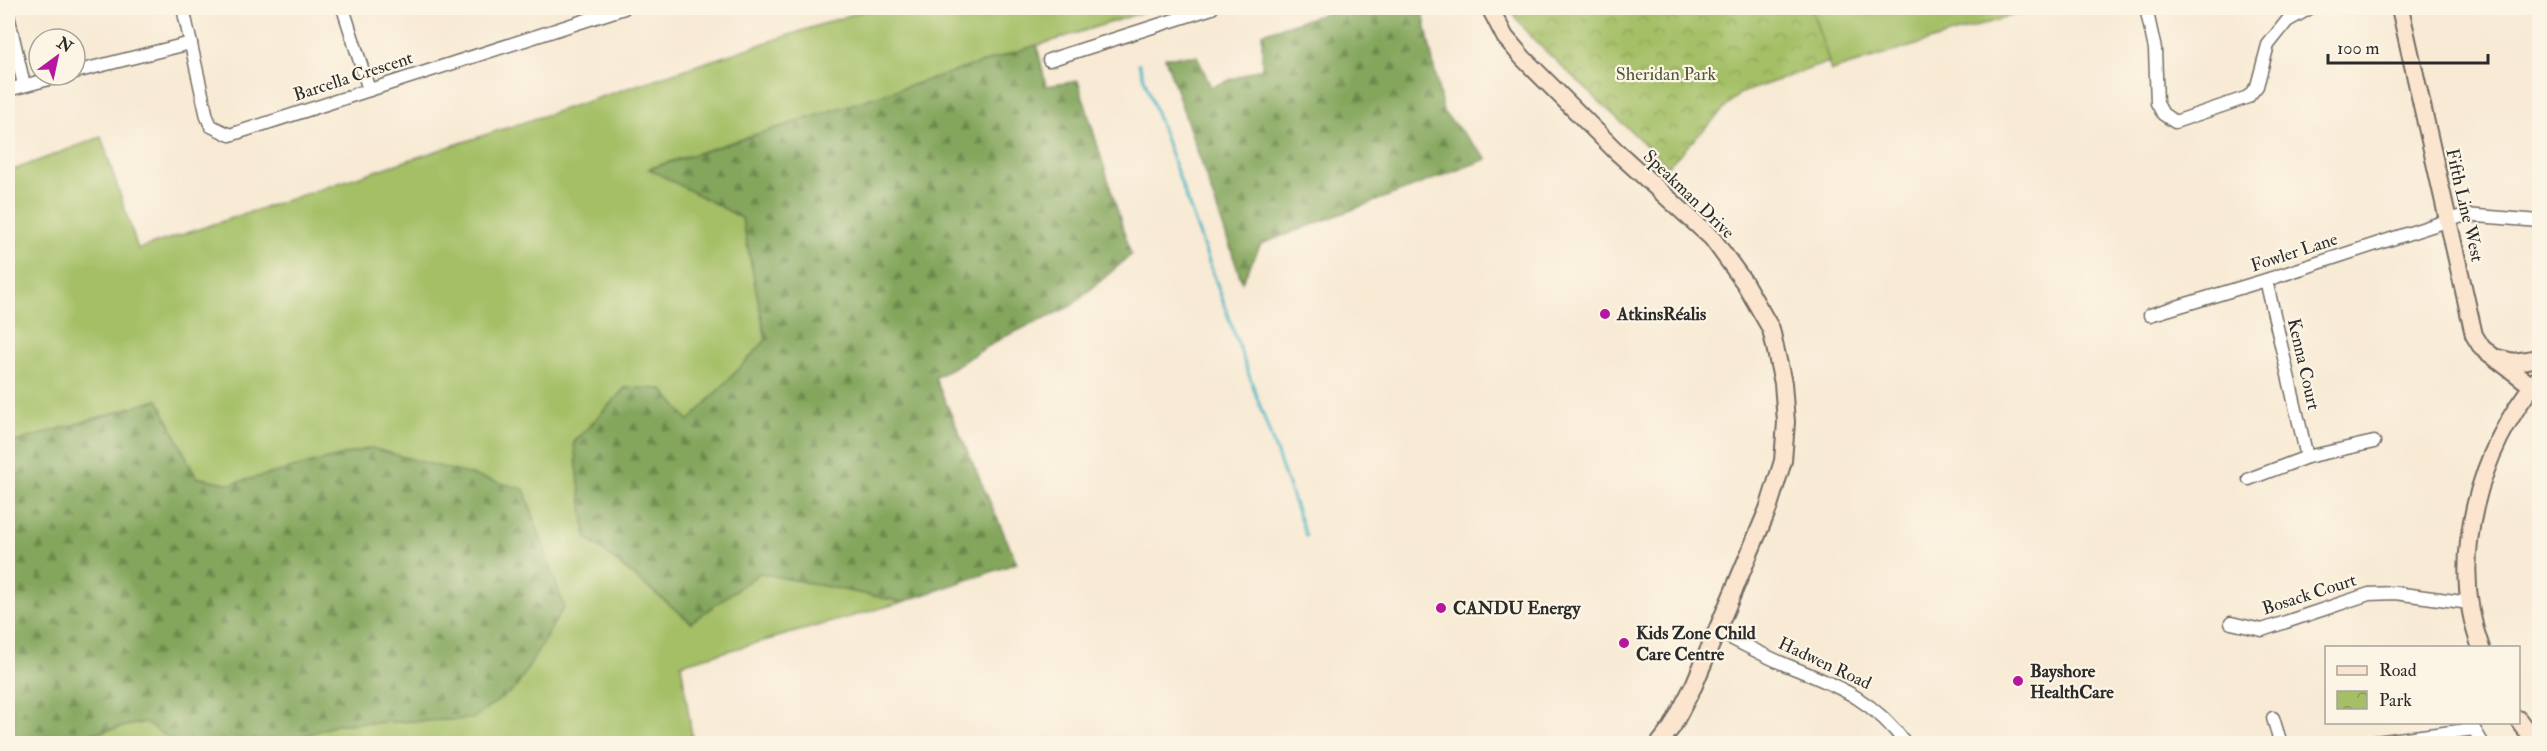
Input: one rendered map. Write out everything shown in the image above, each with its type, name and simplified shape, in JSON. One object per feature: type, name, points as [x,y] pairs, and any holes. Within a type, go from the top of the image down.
[{"type":"street","name":"Barcella Crescent","points":[[183,8],[207,117],[211,126],[230,135],[624,8]]},
{"type":"street","points":[[343,8],[369,90]]},
{"type":"street","points":[[1049,60],[1212,8]]},
{"type":"street","name":"Speakman Drive","points":[[1490,8],[1505,37],[1523,58],[1616,151],[1712,238],[1744,282],[1771,329],[1783,383],[1786,422],[1783,460],[1768,510],[1694,685],[1672,727],[1659,744]]},
{"type":"street","points":[[2146,8],[2156,56],[2157,103],[2163,114],[2175,122],[2248,98],[2257,86],[2268,45],[2288,21],[2310,8]]},
{"type":"street","name":"Fifth Line West","points":[[2400,8],[2474,335],[2482,348],[2493,357],[2536,381]]},
{"type":"street","points":[[8,15],[24,85]]},
{"type":"street","points":[[87,69],[191,43]]},
{"type":"street","points":[[8,90],[27,84]]},
{"type":"street","name":"Fowler Lane","points":[[2150,315],[2465,215],[2540,221]]},
{"type":"street","name":"Kenna Court","points":[[2266,280],[2307,457]]},
{"type":"street","points":[[2493,357],[2514,362],[2540,358]]},
{"type":"street","points":[[2480,646],[2469,603],[2468,544],[2476,501],[2485,470],[2500,440],[2536,381]]},
{"type":"street","points":[[2248,479],[2307,457],[2374,442]]},
{"type":"street","name":"Bosack Court","points":[[2231,623],[2262,630],[2369,594],[2395,593],[2469,603]]},
{"type":"street","name":"Hadwen Road","points":[[1717,631],[1781,663],[1848,690],[1877,710],[1906,744]]},
{"type":"street","points":[[2273,718],[2281,744]]},
{"type":"street","points":[[2520,722],[2536,744]]},
{"type":"street","points":[[2361,744],[2474,729],[2483,744]]},
{"type":"green space","points":[[871,8],[1156,8],[650,168],[742,218],[766,340],[689,422],[662,389],[625,388],[574,442],[586,537],[691,622],[760,573],[903,602],[681,664],[693,743],[280,743],[339,724],[472,719],[371,448],[231,484],[196,477],[158,400],[8,444],[8,172],[101,137],[138,249]]},
{"type":"green space","points":[[1342,8],[1422,8],[1443,112],[1487,159],[1261,244],[1242,282],[1165,57],[1197,56],[1211,87],[1262,68],[1262,33]]},
{"type":"green space","name":"Sheridan Park","points":[[1512,8],[1811,8],[1829,62],[1739,94],[1668,166],[1536,42],[1515,17]]},
{"type":"green space","points":[[1811,8],[2037,8],[1831,71]]},
{"type":"green space","points":[[1037,45],[1046,86],[1078,81],[1131,255],[1071,306],[1002,338],[935,378],[1017,563],[903,602],[760,573],[691,622],[586,537],[574,443],[625,388],[662,389],[689,421],[766,340],[742,218],[649,169]]},
{"type":"green space","points":[[158,400],[196,477],[231,484],[371,448],[524,489],[564,607],[516,688],[472,719],[339,724],[280,744],[176,743],[145,722],[47,743],[8,743],[8,444]]},
{"type":"green space","points":[[145,722],[176,743],[47,744]]},
{"type":"waterway","points":[[1139,64],[1306,536]]},
{"type":"place","name":"AtkinsRéalis","points":[[1605,314]]},
{"type":"place","name":"CANDU Energy","points":[[1441,608]]},
{"type":"place","name":"Kids Zone Child Care Centre","points":[[1624,643]]},
{"type":"place","name":"Bayshore HealthCare","points":[[2018,681]]}]
